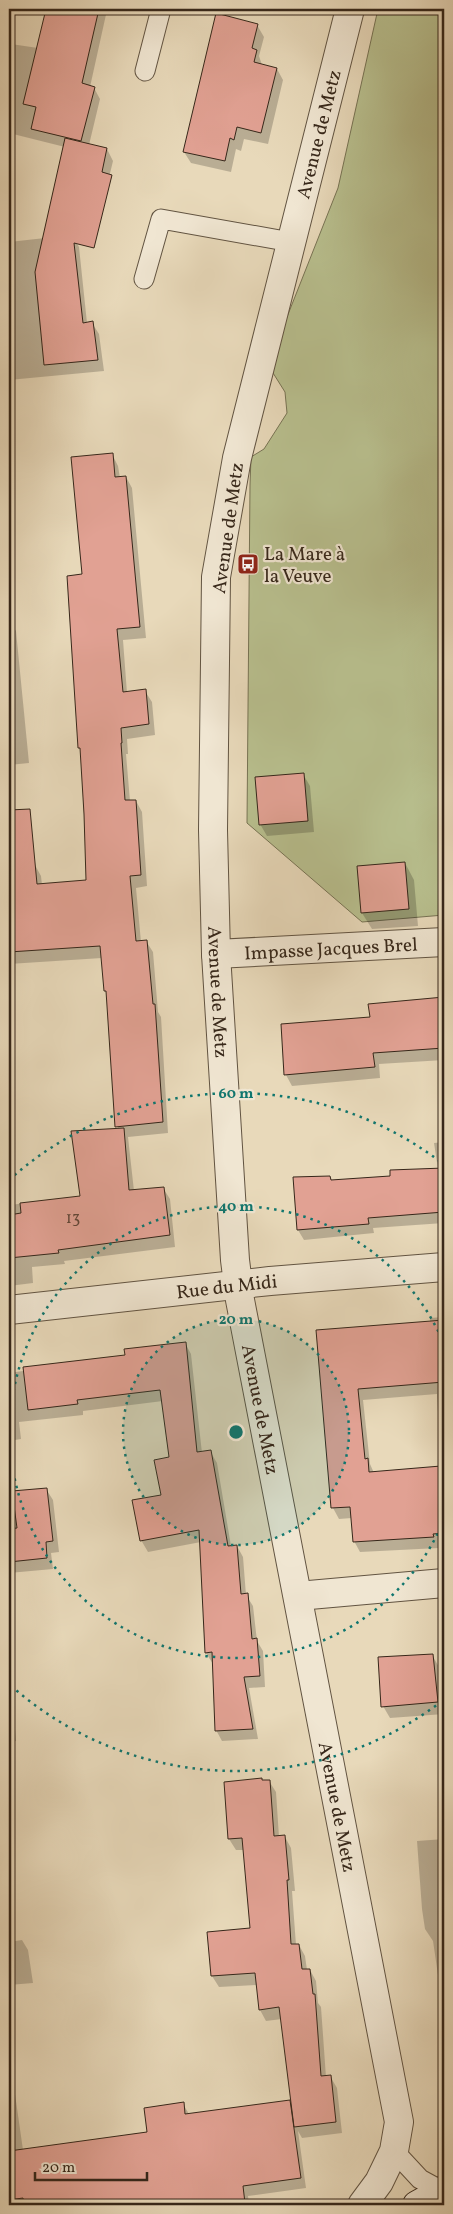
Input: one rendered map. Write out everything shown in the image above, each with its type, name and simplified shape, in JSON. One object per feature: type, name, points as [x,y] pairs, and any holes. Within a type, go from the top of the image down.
[{"type":"street","name":"Avenue de Metz","points":[[350,9],[237,458],[216,577],[213,830],[216,954],[238,1284],[400,2122],[394,2151],[379,2182],[362,2205]]},
{"type":"street","name":"Impasse Jacques Brel","points":[[216,954],[444,942]]},
{"type":"street","name":"Rue du Midi","points":[[9,1310],[238,1284],[444,1267]]},
{"type":"street","points":[[298,1596],[444,1583]]},
{"type":"street","points":[[417,2205],[443,2190]]},
{"type":"lane","points":[[145,71],[161,9]]},
{"type":"lane","points":[[144,279],[161,218],[291,242]]},
{"type":"lane","points":[[394,2151],[420,2179],[443,2190]]},
{"type":"green space","points":[[378,9],[444,9],[444,915],[362,922],[247,823],[250,485],[251,457],[264,449],[287,413],[285,392],[268,365],[338,188]]},
{"type":"building","points":[[46,9],[99,9],[82,83],[95,87],[81,141],[31,129],[36,107],[23,104]]},
{"type":"building","points":[[216,13],[258,24],[252,48],[257,50],[254,62],[277,68],[261,133],[237,127],[234,140],[230,138],[225,161],[183,152]]},
{"type":"building","points":[[65,138],[107,148],[102,172],[112,175],[94,248],[74,243],[83,323],[93,321],[98,360],[44,365],[35,272]]},
{"type":"building","points":[[113,453],[115,477],[126,476],[140,627],[117,629],[123,692],[146,689],[149,724],[121,728],[121,743],[125,800],[136,800],[141,875],[130,876],[136,941],[147,940],[153,1004],[155,1004],[163,1122],[115,1127],[106,991],[104,991],[100,946],[9,952],[9,810],[30,809],[37,884],[86,880],[80,748],[78,748],[67,576],[82,574],[71,457]]},
{"type":"building","points":[[304,773],[308,821],[259,825],[255,777]]},
{"type":"building","points":[[405,862],[409,909],[361,913],[357,866]]},
{"type":"building","points":[[444,997],[444,1048],[373,1053],[375,1067],[284,1075],[281,1024],[370,1017],[368,1004]]},
{"type":"building","points":[[124,1128],[129,1190],[164,1187],[170,1235],[58,1250],[59,1253],[9,1258],[9,1215],[21,1213],[20,1203],[80,1196],[71,1131]]},
{"type":"building","points":[[444,1168],[444,1212],[368,1218],[369,1224],[297,1230],[293,1177],[330,1176],[331,1180],[390,1176],[390,1170]]},
{"type":"building","points":[[444,1320],[444,1382],[358,1389],[365,1459],[368,1458],[369,1472],[441,1466],[444,1533],[433,1534],[434,1537],[353,1542],[350,1507],[331,1508],[316,1330]]},
{"type":"building","points":[[186,1342],[197,1452],[211,1450],[228,1546],[237,1545],[241,1594],[248,1593],[252,1639],[257,1638],[260,1676],[244,1677],[253,1729],[215,1731],[212,1652],[205,1653],[199,1530],[140,1541],[132,1500],[161,1495],[154,1460],[169,1457],[160,1390],[77,1400],[78,1404],[28,1410],[23,1367],[125,1355],[124,1349]]},
{"type":"building","points":[[47,1488],[53,1541],[46,1542],[47,1558],[9,1562],[9,1529],[17,1528],[12,1491]]},
{"type":"building","points":[[433,1654],[438,1702],[381,1707],[378,1657]]},
{"type":"building","points":[[262,1778],[262,1780],[270,1780],[274,1836],[285,1835],[289,1880],[287,1880],[291,1944],[299,1944],[302,1969],[310,1969],[313,1994],[315,1994],[321,2076],[331,2075],[336,2122],[294,2127],[279,2007],[259,2010],[255,1973],[211,1976],[207,1932],[250,1928],[242,1838],[228,1839],[224,1782]]},
{"type":"building","points":[[290,2100],[301,2178],[243,2186],[245,2203],[224,2205],[24,2205],[23,2198],[9,2200],[9,2151],[147,2132],[144,2108],[184,2102],[185,2114]]},
{"type":"place","name":"La Mare à la Veuve","points":[[248,564]]}]
